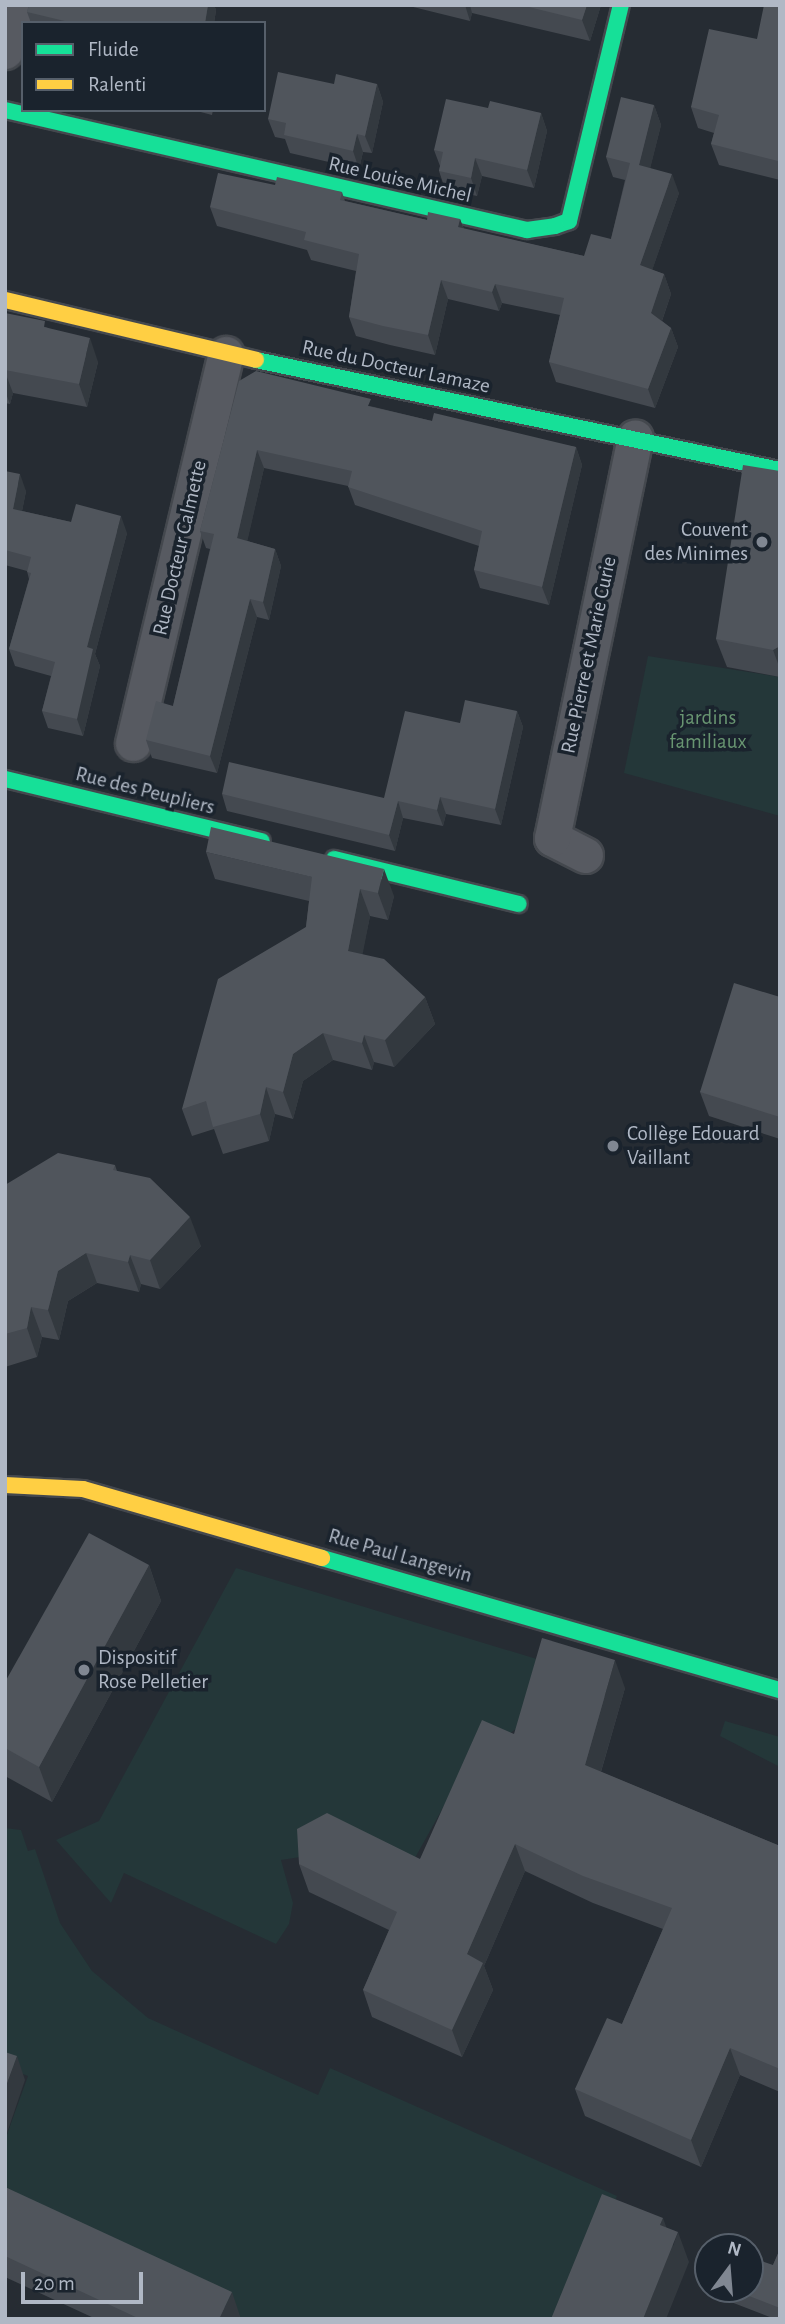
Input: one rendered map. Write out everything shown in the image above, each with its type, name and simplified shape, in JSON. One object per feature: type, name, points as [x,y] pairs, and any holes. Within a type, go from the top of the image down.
[{"type":"street","points":[[5,51],[15,5]]},
{"type":"street","name":"Rue Louise Michel","points":[[5,110],[527,230],[555,226],[569,221],[621,5]]},
{"type":"street","name":"Rue du Docteur Lamaze","points":[[5,300],[226,354],[635,437],[780,470]]},
{"type":"street","name":"Rue Docteur Calmette","points":[[133,743],[226,354]]},
{"type":"street","name":"Rue Pierre et Marie Curie","points":[[585,855],[552,838],[635,437]]},
{"type":"street","name":"Rue des Peupliers","points":[[5,779],[282,846]]},
{"type":"street","points":[[322,856],[519,904]]},
{"type":"street","name":"Rue Paul Langevin","points":[[5,1485],[83,1489],[780,1689]]},
{"type":"green space","name":"jardins familiaux","points":[[648,656],[780,677],[780,816],[624,773]]},
{"type":"green space","points":[[236,1568],[540,1660],[524,1723],[491,1747],[479,1743],[406,1874],[307,1856],[281,1860],[293,1903],[289,1924],[276,1944],[124,1873],[111,1903],[56,1840],[99,1821]]},
{"type":"green space","points":[[725,1721],[780,1737],[780,1767],[720,1736]]},
{"type":"green space","points":[[5,1828],[21,1830],[28,1851],[35,1849],[60,1923],[92,1971],[148,2018],[318,2095],[330,2068],[617,2196],[566,2319],[239,2319],[5,2207],[5,2140],[28,2076],[5,2067]]},
{"type":"building","points":[[29,5],[208,5],[205,21],[65,21],[27,12]]},
{"type":"building","points":[[521,5],[587,5],[582,20]]},
{"type":"building","points":[[764,5],[780,5],[778,161],[711,144],[719,115],[691,107],[709,29],[757,39]]},
{"type":"building","points":[[278,72],[334,84],[336,74],[377,84],[365,136],[357,134],[353,151],[284,135],[286,123],[268,119]]},
{"type":"building","points":[[621,97],[654,105],[639,165],[672,174],[640,265],[664,274],[651,313],[671,328],[648,389],[549,362],[564,298],[495,284],[492,292],[441,280],[428,335],[383,326],[349,317],[359,254],[304,240],[306,232],[210,207],[218,173],[275,185],[277,177],[342,192],[340,200],[427,220],[428,212],[460,219],[458,227],[584,256],[591,234],[611,239],[630,163],[606,157]]},
{"type":"building","points":[[446,99],[488,108],[490,101],[541,113],[527,170],[475,158],[471,178],[439,171],[443,152],[434,150]]},
{"type":"building","points":[[5,313],[45,321],[44,327],[90,338],[79,384],[5,370]]},
{"type":"building","points":[[256,371],[371,399],[368,406],[432,421],[434,413],[576,447],[542,587],[474,570],[482,531],[348,487],[352,471],[257,450],[237,538],[275,549],[263,602],[250,599],[210,756],[146,740],[156,701],[173,706],[214,534],[200,531],[239,381]]},
{"type":"building","name":"Couvent des Minimes","points":[[743,465],[780,471],[780,646],[773,650],[716,639]]},
{"type":"building","points":[[5,471],[20,474],[13,509],[71,522],[76,504],[121,516],[87,647],[93,649],[77,719],[42,711],[55,662],[9,649],[31,573],[27,572],[31,557],[5,550]]},
{"type":"building","points":[[465,700],[517,711],[495,809],[440,797],[437,810],[398,801],[389,835],[222,794],[229,762],[384,798],[405,711],[460,723]]},
{"type":"building","points":[[211,827],[384,869],[378,893],[360,889],[348,951],[384,959],[425,997],[385,1040],[364,1035],[362,1043],[323,1033],[293,1054],[283,1092],[266,1087],[260,1114],[213,1127],[206,1101],[182,1109],[218,979],[306,927],[312,877],[206,852]]},
{"type":"building","points":[[734,983],[780,997],[780,1117],[700,1092]]},
{"type":"building","points":[[58,1153],[115,1165],[113,1170],[150,1178],[190,1217],[150,1260],[130,1255],[128,1262],[86,1253],[58,1271],[48,1310],[31,1307],[27,1328],[5,1334],[5,1185]]},
{"type":"building","points":[[89,1533],[149,1565],[39,1767],[5,1748],[5,1682]]},
{"type":"building","points":[[542,1638],[615,1660],[585,1765],[780,1846],[780,2069],[730,2048],[691,2140],[575,2089],[607,2018],[622,2024],[672,1908],[583,1876],[515,1844],[467,1954],[483,1963],[452,2030],[363,1990],[397,1912],[299,1864],[297,1829],[327,1813],[420,1859],[482,1720],[514,1734]]},
{"type":"building","points":[[5,2052],[17,2056],[5,2089]]},
{"type":"building","points":[[5,2187],[232,2292],[219,2319],[140,2319],[5,2256]]},
{"type":"building","points":[[602,2194],[663,2218],[660,2225],[678,2232],[643,2319],[551,2319]]},
{"type":"building","points":[[780,2249],[780,2308],[764,2302],[764,2262],[773,2265]]},
{"type":"traffic: fast","points":[[5,110],[527,230],[555,226],[569,221],[621,5]]},
{"type":"traffic: fast","points":[[256,360],[780,470]]},
{"type":"traffic: fast","points":[[5,779],[262,841]]},
{"type":"traffic: fast","points":[[334,859],[519,904]]},
{"type":"traffic: fast","points":[[322,1558],[780,1690]]},
{"type":"traffic: slow","points":[[5,300],[256,360]]},
{"type":"traffic: slow","points":[[5,1485],[83,1489],[322,1558]]},
{"type":"place","name":"Couvent des Minimes","points":[[762,542]]},
{"type":"place","name":"Collège Edouard Vaillant","points":[[613,1146]]},
{"type":"place","name":"Dispositif Rose Pelletier","points":[[84,1670]]}]
